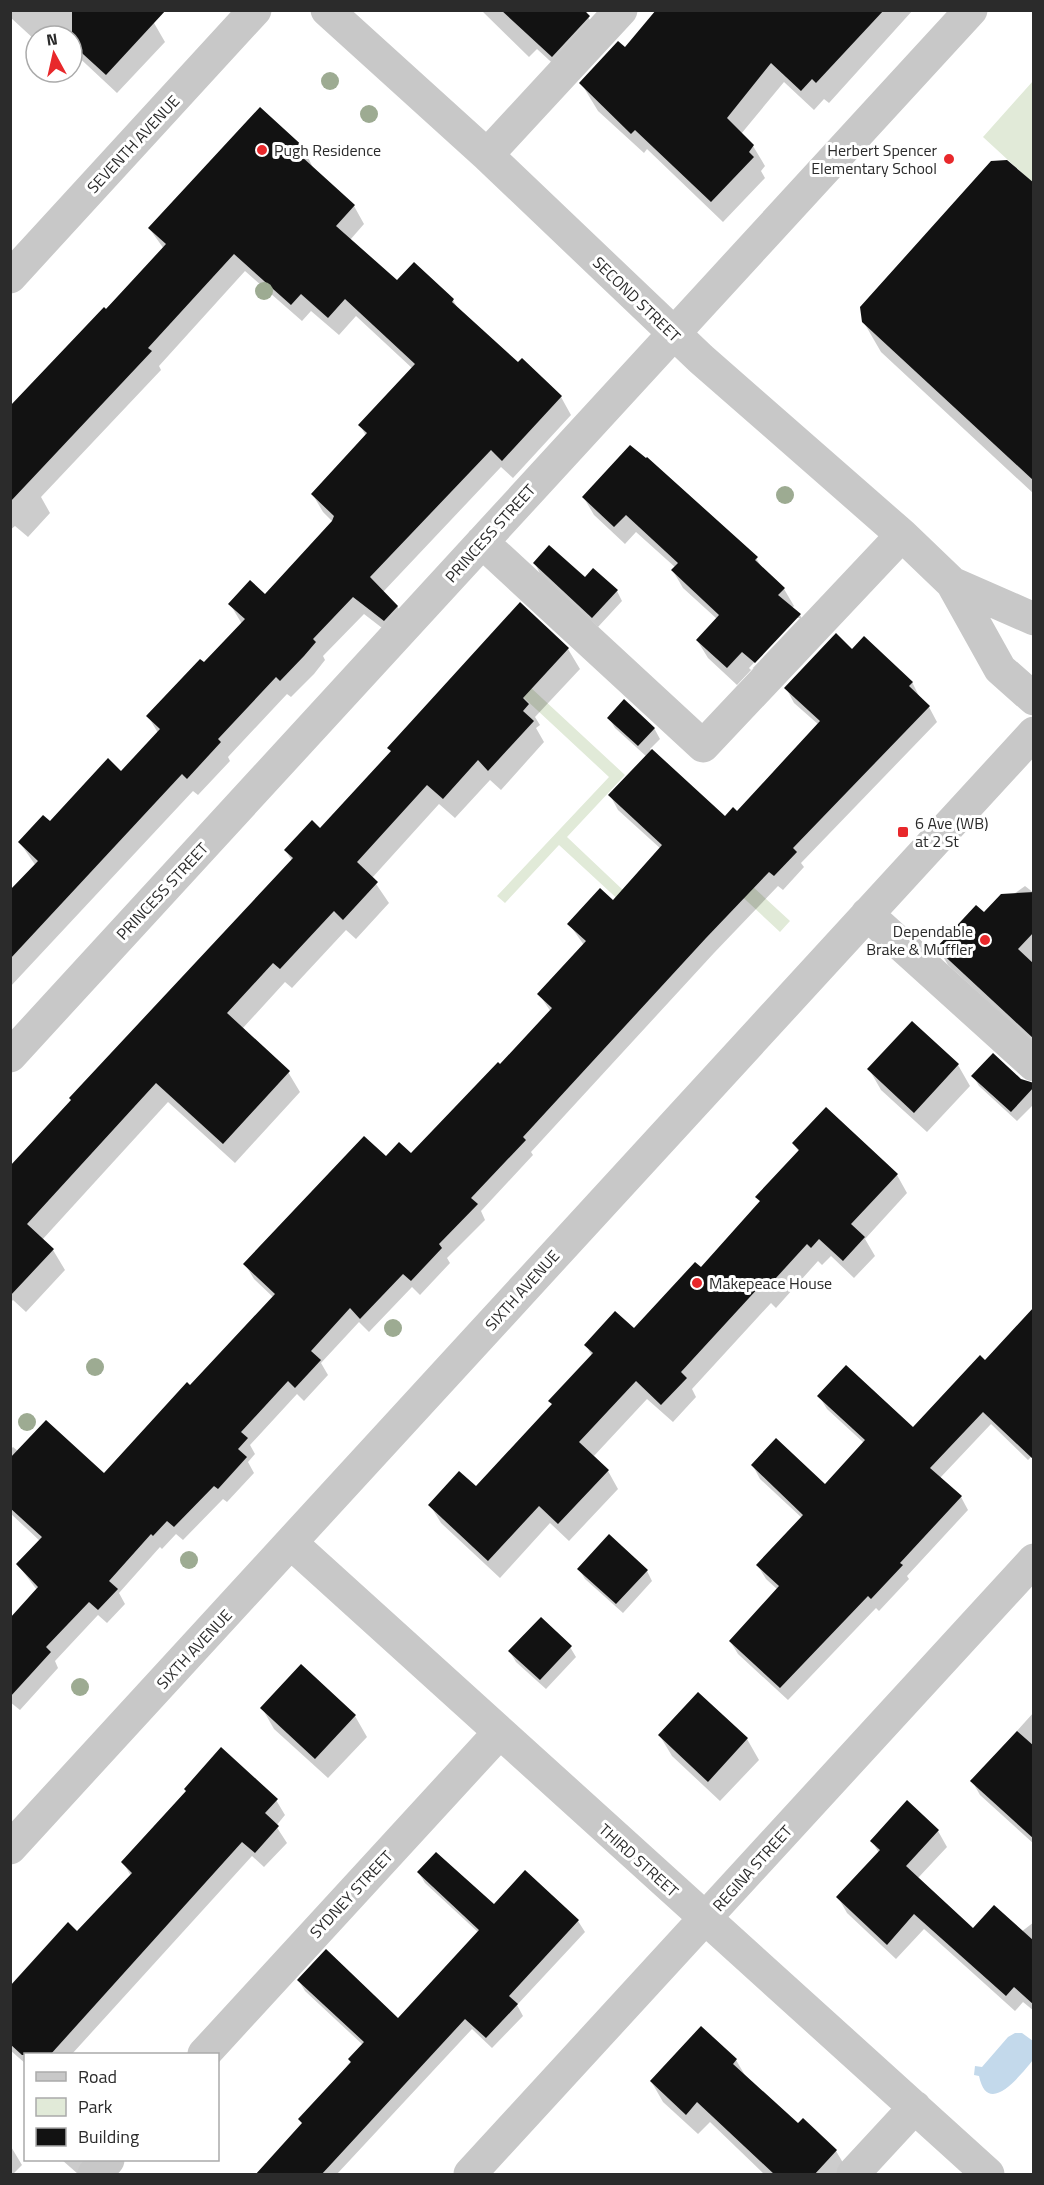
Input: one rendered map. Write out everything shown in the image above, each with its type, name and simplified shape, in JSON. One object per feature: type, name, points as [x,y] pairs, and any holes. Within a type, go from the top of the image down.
[{"type":"street","name":"SEVENTH AVENUE","points":[[10,277],[255,10]]},
{"type":"street","name":"SECOND STREET","points":[[327,10],[487,155],[673,334],[902,535],[952,583],[1000,669],[1034,699]]},
{"type":"street","points":[[487,155],[621,10]]},
{"type":"street","name":"PRINCESS STREET","points":[[10,1056],[971,10]]},
{"type":"street","points":[[482,542],[703,746],[902,535]]},
{"type":"street","name":"SECOND STREET","points":[[952,583],[1034,619]]},
{"type":"street","name":"SIXTH AVENUE","points":[[10,1848],[1034,733]]},
{"type":"street","points":[[867,914],[1034,1065]]},
{"type":"street","name":"THIRD STREET","points":[[291,1543],[988,2175]]},
{"type":"street","name":"REGINA STREET","points":[[470,2175],[1034,1560]]},
{"type":"street","name":"SYDNEY STREET","points":[[206,2053],[499,1733]]},
{"type":"street","points":[[853,2175],[915,2107]]},
{"type":"street","points":[[94,2175],[107,2161]]},
{"type":"green space","points":[[1033,81],[1033,183],[983,137]]},
{"type":"green space","points":[[516,674],[625,775],[567,837],[643,909],[636,916],[559,845],[505,903],[497,896],[609,777],[507,682]]},
{"type":"green space","points":[[713,850],[790,921],[780,932],[703,860]]},
{"type":"water","points":[[1015,2033],[1022,2033],[1033,2041],[1033,2060],[1005,2089],[997,2093],[990,2093],[983,2088],[979,2076],[974,2075],[975,2066],[982,2067],[1008,2037]]},
{"type":"building","points":[[72,10],[166,10],[106,75],[84,55],[84,24],[72,24]]},
{"type":"building","points":[[501,10],[584,10],[590,16],[552,57]]},
{"type":"building","points":[[656,10],[884,10],[816,83],[812,79],[801,91],[771,63],[727,118],[754,145],[749,152],[754,157],[711,202],[635,130],[631,134],[579,83],[618,41],[625,47]]},
{"type":"building","points":[[260,107],[307,150],[301,156],[355,205],[336,226],[397,280],[414,262],[454,299],[452,302],[518,362],[522,358],[562,396],[502,461],[491,450],[370,577],[398,606],[384,621],[353,597],[313,639],[316,642],[304,656],[280,681],[276,677],[218,739],[221,742],[187,779],[182,774],[10,959],[10,890],[38,861],[18,842],[43,815],[50,821],[108,758],[121,771],[160,729],[146,716],[200,659],[204,662],[245,619],[228,604],[250,580],[265,594],[332,521],[334,516],[311,494],[367,433],[358,425],[415,364],[345,299],[328,318],[301,294],[291,305],[234,254],[148,348],[152,351],[10,502],[10,406],[104,307],[106,309],[166,244],[148,228]]},
{"type":"building","points":[[1007,160],[1034,183],[1034,481],[862,322],[860,307],[991,161]]},
{"type":"building","points":[[630,445],[647,457],[758,557],[755,560],[785,588],[778,595],[801,614],[755,663],[742,652],[727,668],[696,640],[719,615],[671,570],[678,563],[626,515],[614,527],[582,497]]},
{"type":"building","points":[[549,545],[585,577],[593,568],[618,590],[592,618],[533,563]]},
{"type":"building","points":[[520,602],[569,648],[523,698],[529,704],[523,711],[534,721],[488,771],[478,760],[443,799],[427,785],[357,862],[378,882],[343,920],[334,911],[280,969],[273,963],[227,1013],[290,1071],[223,1144],[156,1083],[27,1224],[54,1249],[10,1296],[10,1166],[71,1100],[69,1098],[293,858],[284,850],[312,820],[320,828],[391,751],[387,748]]},
{"type":"building","points":[[836,633],[852,649],[864,636],[913,682],[909,686],[930,706],[793,848],[797,852],[774,876],[769,872],[706,938],[523,1137],[526,1140],[471,1198],[478,1204],[439,1244],[442,1248],[411,1281],[403,1274],[360,1319],[350,1308],[311,1351],[321,1360],[295,1388],[288,1381],[241,1432],[248,1438],[238,1449],[247,1457],[218,1489],[214,1486],[174,1527],[167,1521],[153,1536],[151,1534],[109,1581],[118,1589],[98,1610],[89,1602],[46,1647],[51,1652],[10,1697],[10,1618],[38,1587],[16,1564],[42,1537],[10,1508],[10,1458],[46,1420],[104,1473],[187,1382],[190,1385],[275,1294],[243,1264],[364,1136],[386,1156],[399,1142],[411,1153],[552,1008],[537,994],[586,941],[567,924],[600,888],[613,900],[662,845],[608,795],[652,749],[725,816],[733,807],[737,811],[820,721],[784,688]]},
{"type":"building","points":[[624,699],[655,728],[638,746],[607,718]]},
{"type":"building","name":"Dependable Brake & Muffler","points":[[1034,892],[1034,932],[1018,949],[1034,964],[1034,1039],[936,948],[976,905],[984,912],[1001,894]]},
{"type":"building","points":[[912,1021],[959,1064],[914,1113],[867,1069]]},
{"type":"building","points":[[993,1053],[1021,1079],[1034,1083],[1034,1087],[1011,1112],[971,1076]]},
{"type":"building","points":[[826,1107],[898,1174],[851,1224],[865,1237],[843,1261],[819,1239],[811,1248],[807,1244],[765,1290],[760,1286],[681,1372],[687,1378],[661,1405],[636,1381],[579,1442],[609,1470],[558,1524],[539,1506],[488,1561],[428,1505],[459,1471],[476,1486],[552,1404],[548,1401],[593,1353],[584,1345],[615,1311],[634,1328],[695,1262],[701,1267],[760,1201],[755,1197],[799,1150],[792,1143]]},
{"type":"building","points":[[1034,1307],[1034,1460],[983,1412],[930,1468],[962,1496],[900,1563],[903,1565],[871,1599],[868,1596],[780,1688],[729,1641],[779,1586],[756,1565],[803,1515],[751,1465],[776,1438],[825,1484],[865,1440],[817,1396],[846,1365],[913,1427],[980,1355],[985,1360]]},
{"type":"building","points":[[609,1534],[648,1570],[616,1604],[577,1569]]},
{"type":"building","points":[[541,1617],[572,1646],[540,1680],[508,1651]]},
{"type":"building","points":[[301,1664],[356,1715],[315,1759],[260,1708]]},
{"type":"building","points":[[698,1692],[748,1738],[708,1782],[658,1735]]},
{"type":"building","points":[[1017,1731],[1034,1746],[1034,1839],[970,1781]]},
{"type":"building","points":[[221,1747],[278,1799],[265,1813],[279,1826],[255,1853],[242,1842],[52,2053],[24,2053],[22,2055],[10,2044],[10,1986],[68,1922],[77,1931],[132,1873],[121,1862],[186,1791],[184,1789]]},
{"type":"building","points":[[907,1800],[939,1830],[906,1866],[973,1928],[994,1905],[1034,1941],[1034,2005],[1014,1987],[1006,1996],[914,1914],[887,1945],[836,1897],[880,1850],[870,1841]]},
{"type":"building","points":[[436,1852],[494,1904],[525,1870],[579,1920],[509,1996],[518,2004],[486,2038],[465,2019],[321,2175],[255,2175],[302,2123],[298,2119],[351,2062],[348,2059],[364,2042],[297,1980],[326,1949],[398,2018],[479,1930],[417,1872]]},
{"type":"building","points":[[701,2026],[737,2059],[733,2064],[798,2123],[803,2118],[837,2150],[814,2175],[775,2175],[697,2102],[686,2115],[650,2081]]},
{"type":"place","name":"Pugh Residence","points":[[262,150]]},
{"type":"place","name":"Herbert Spencer Elementary School","points":[[949,159]]},
{"type":"place","name":"6 Ave (WB) at 2 St","points":[[903,832]]},
{"type":"place","name":"Dependable Brake & Muffler","points":[[985,940]]},
{"type":"place","name":"Makepeace House","points":[[697,1283]]}]
